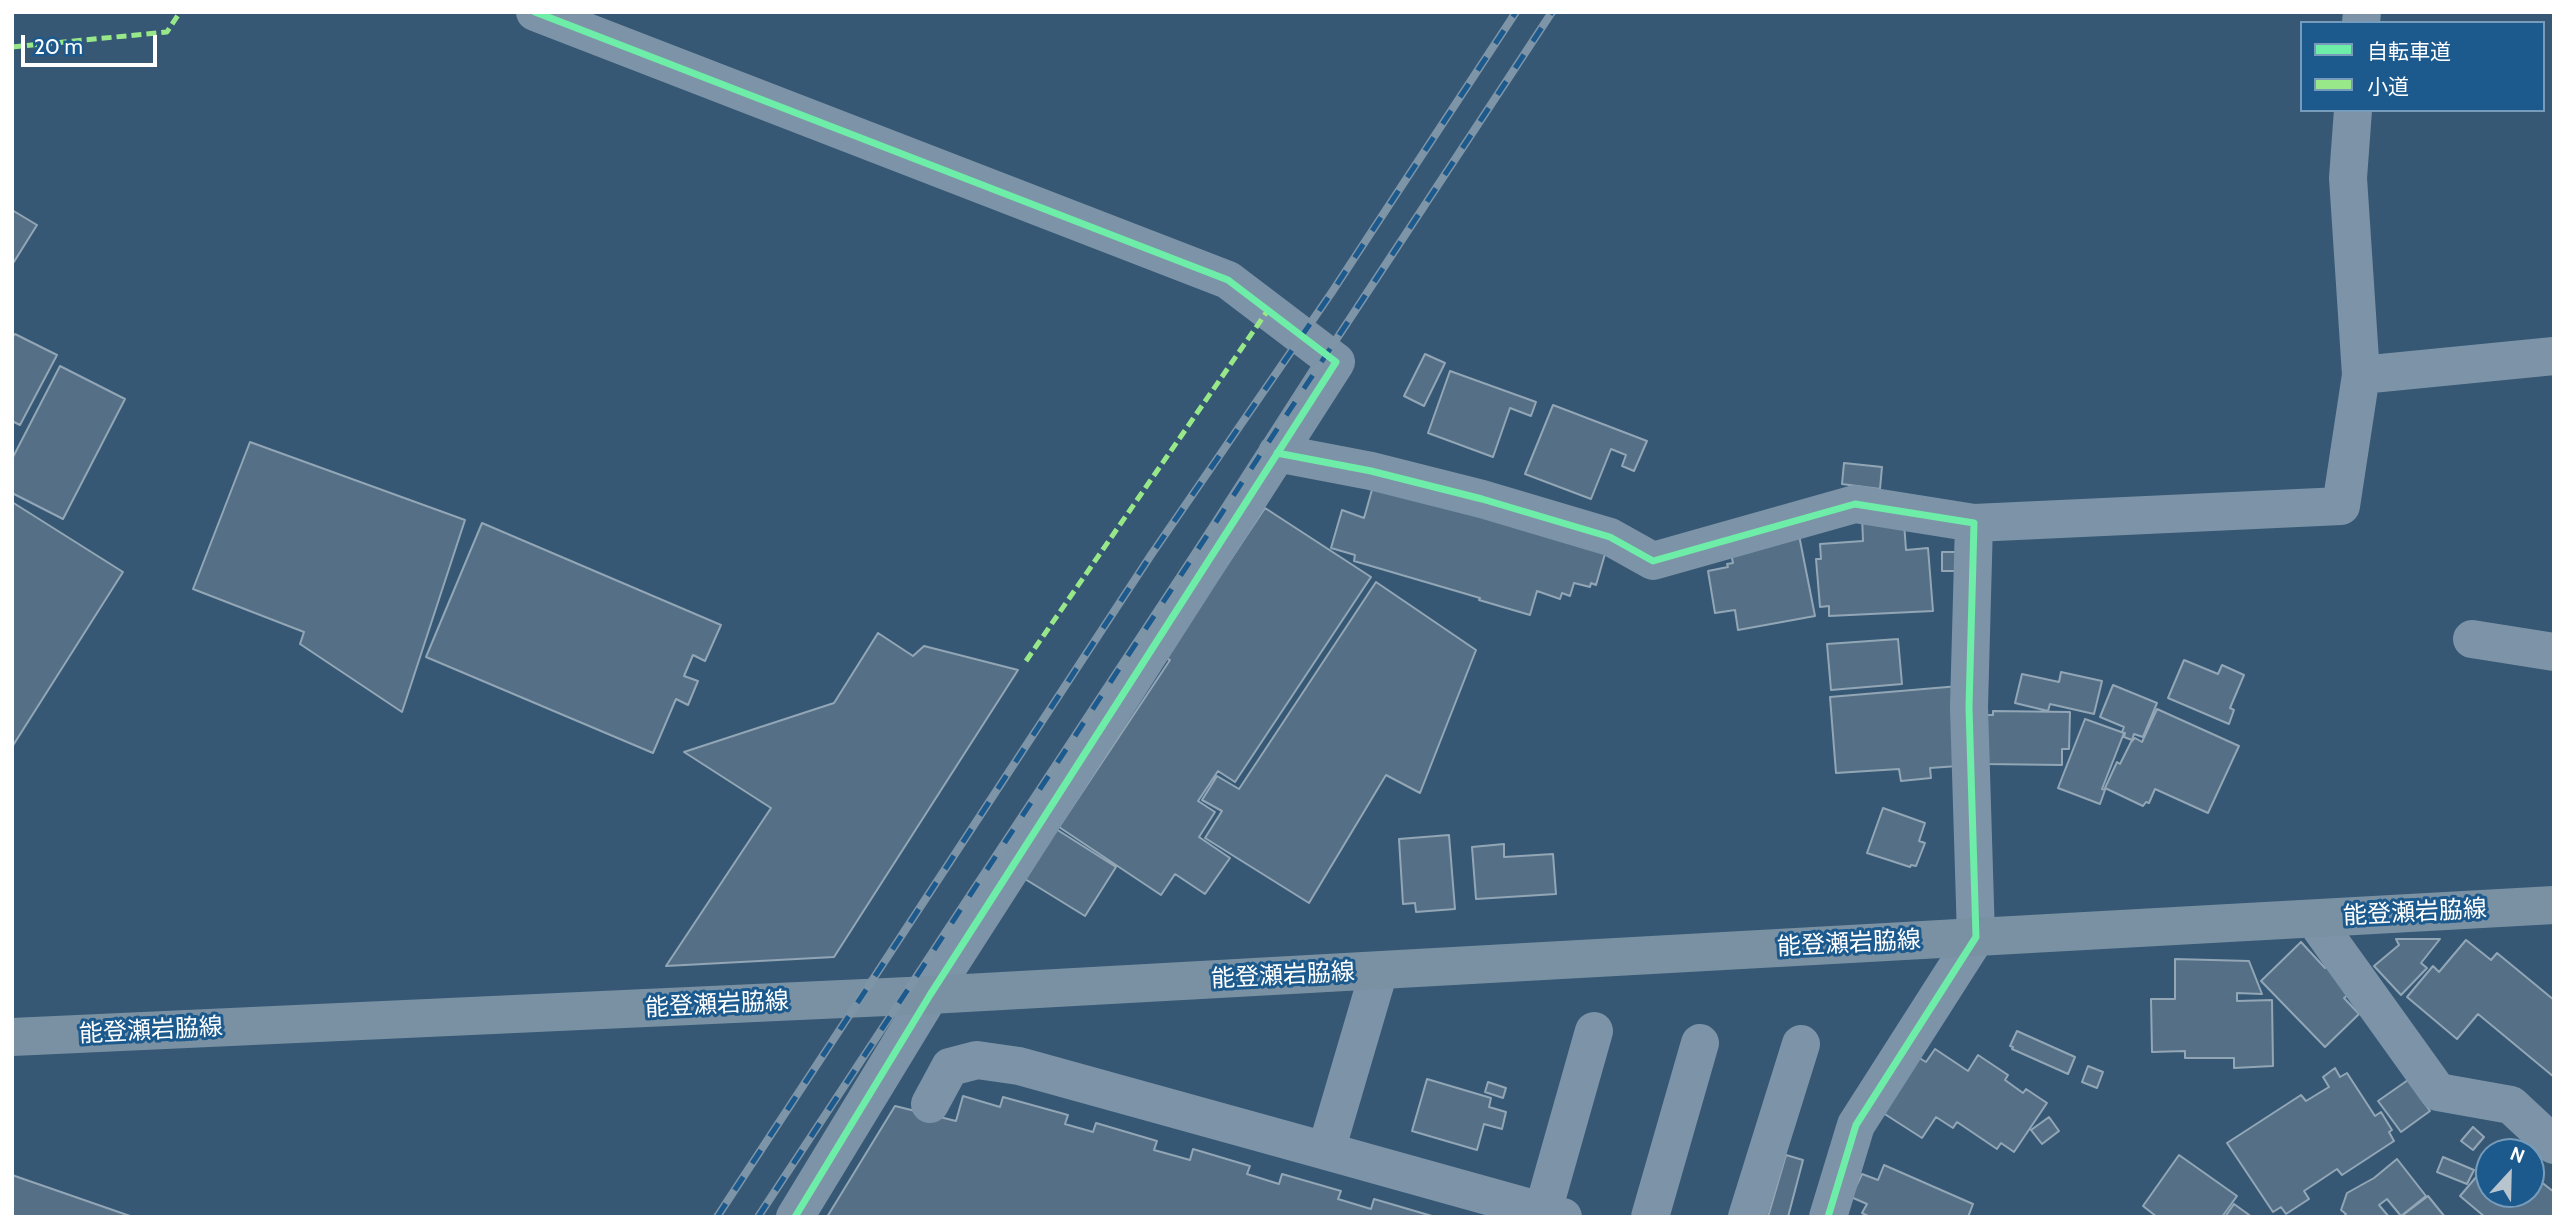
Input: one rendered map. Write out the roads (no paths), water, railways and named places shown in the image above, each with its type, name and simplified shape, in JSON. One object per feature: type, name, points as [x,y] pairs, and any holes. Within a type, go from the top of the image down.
[{"type":"main road","name":"能登瀬岩脇線","points":[[12,1037],[930,995],[2554,905]]},
{"type":"street","points":[[535,12],[1228,280],[1336,362],[930,995],[795,1217]]},
{"type":"street","points":[[1277,453],[1371,471],[1482,499],[1610,537],[1653,561],[1855,505],[1975,523],[2341,506],[2361,375],[2348,178],[2353,112]]},
{"type":"street","points":[[2361,375],[2554,356]]},
{"type":"street","points":[[1828,1217],[1856,1125],[1976,937],[1969,707],[1975,523]]},
{"type":"street","points":[[2472,639],[2554,652]]},
{"type":"street","points":[[2314,919],[2438,1092],[2511,1104],[2554,1145]]},
{"type":"street","points":[[1326,1151],[1379,971]]},
{"type":"street","points":[[930,1104],[950,1067],[977,1060],[1019,1066],[1553,1214],[1594,1031]]},
{"type":"street","points":[[1650,1217],[1700,1043]]},
{"type":"street","points":[[1747,1217],[1801,1044]]},
{"type":"railway","points":[[717,1217],[1151,555],[1332,292],[1516,12]]},
{"type":"railway","points":[[758,1217],[1552,12]]}]
